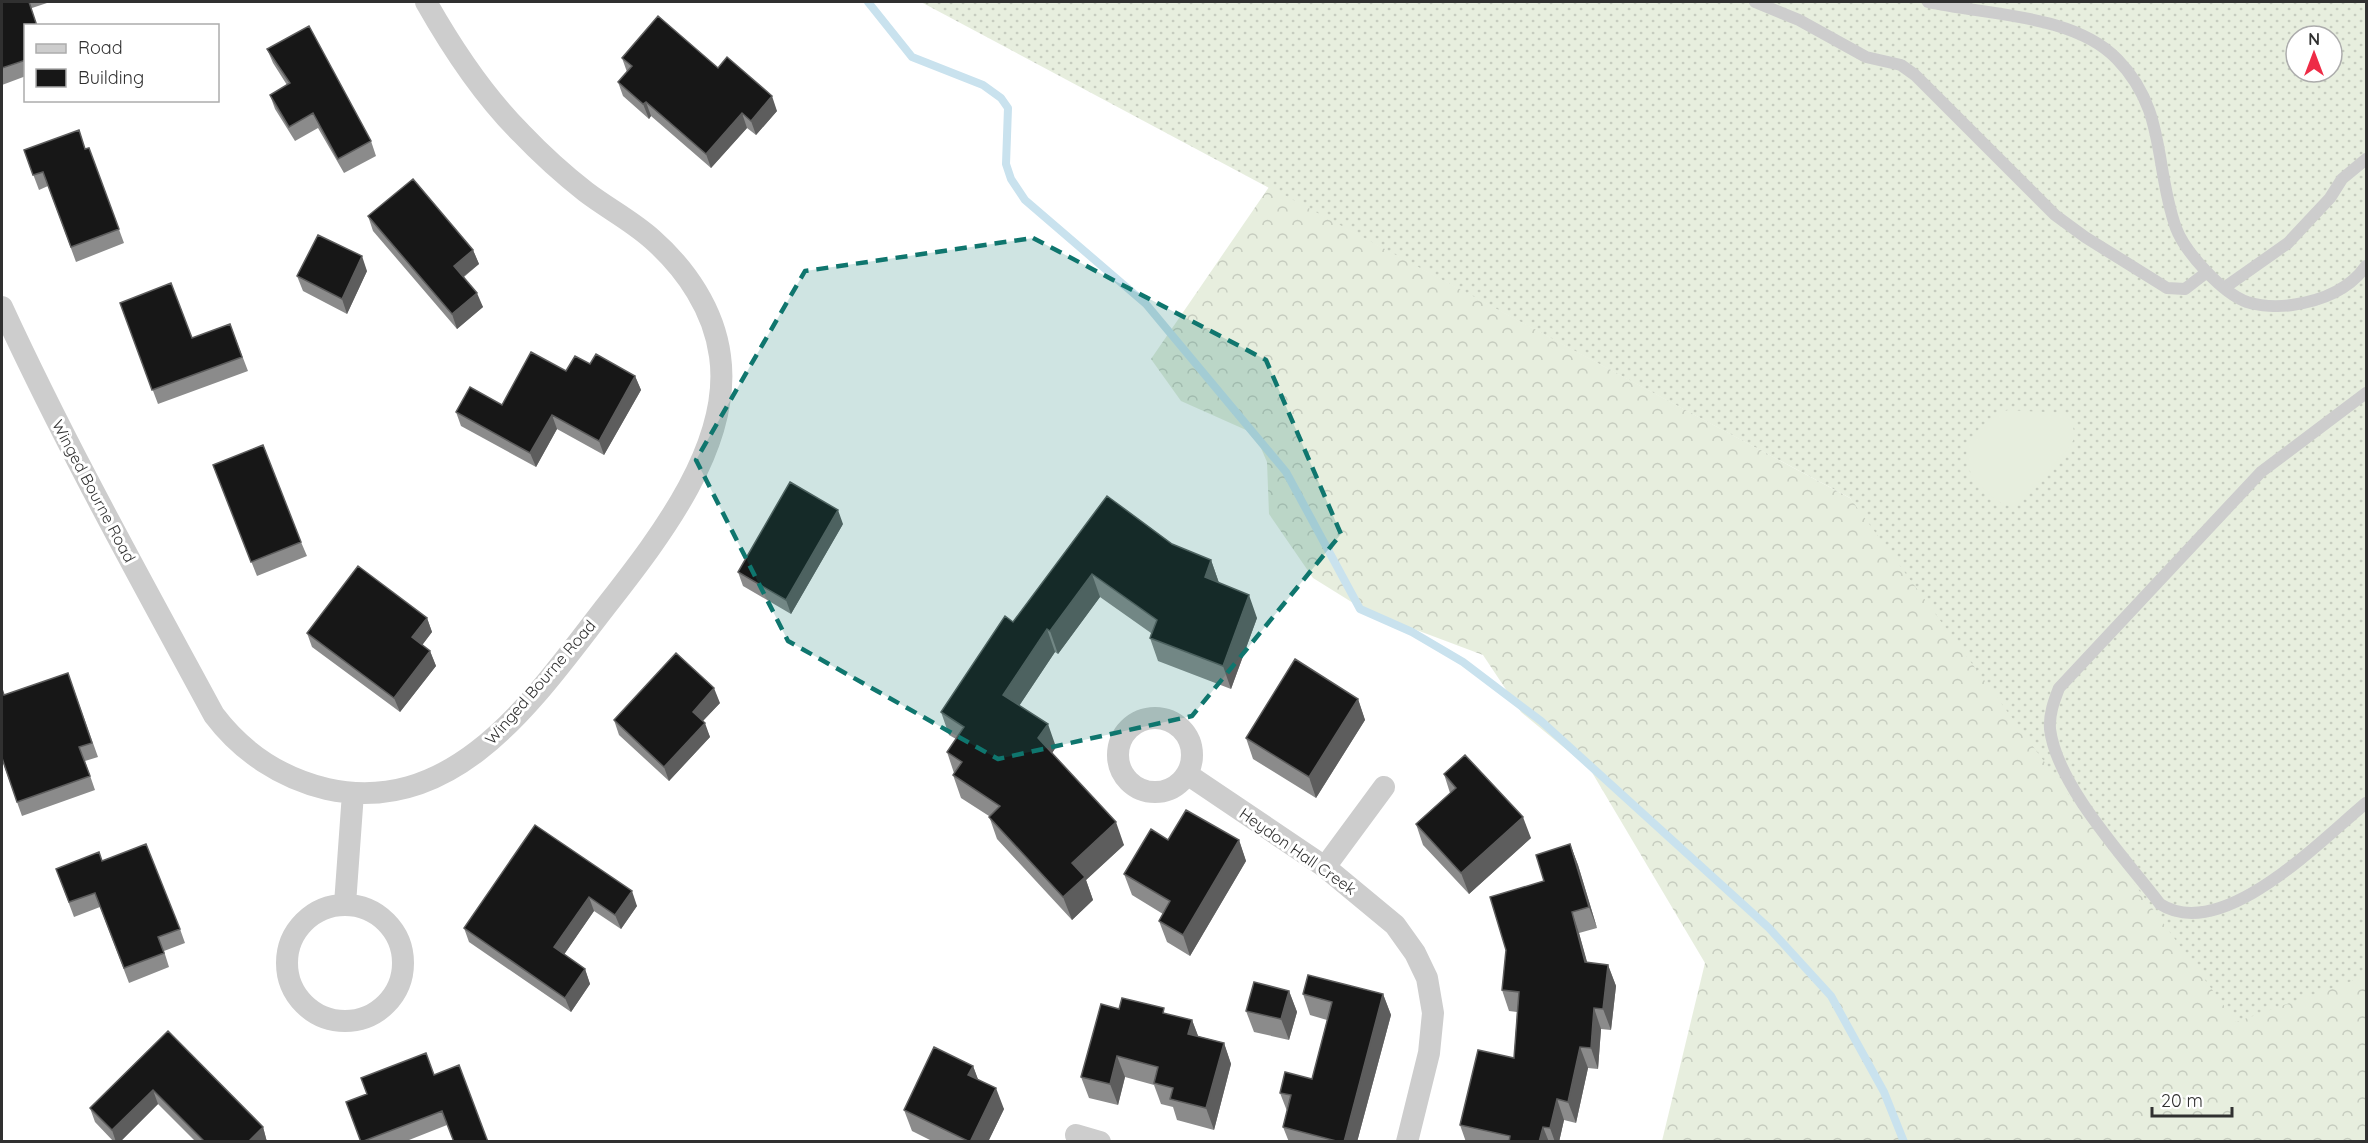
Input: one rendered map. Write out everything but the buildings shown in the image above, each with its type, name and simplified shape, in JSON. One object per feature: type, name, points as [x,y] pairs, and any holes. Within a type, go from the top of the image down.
[{"type":"street","name":"Winged Bourne Road","points":[[2,307],[105,512],[214,715],[252,754],[282,774],[309,785],[353,793],[382,793],[417,786],[462,764],[500,733],[566,658],[626,581],[686,491],[704,459],[716,423],[721,391],[721,357],[713,324],[699,294],[679,267],[651,238],[563,174],[518,131],[445,36],[426,2]]},
{"type":"street","name":"Heydon Hall Creek","points":[[1187,774],[1325,867],[1395,924],[1415,953],[1427,978],[1433,1013],[1429,1053],[1407,1142]]},
{"type":"street","points":[[1325,867],[1384,787]]},
{"type":"street","points":[[345,904],[353,793]]},
{"type":"street","points":[[345,904],[368,909],[387,921],[400,941],[404,963],[399,986],[386,1005],[367,1018],[344,1022],[321,1017],[302,1004],[290,985],[285,962],[290,939],[303,921],[322,908],[345,904]]},
{"type":"street","points":[[1076,1135],[1100,1142]]},
{"type":"lane","points":[[1755,2],[1799,20],[1866,57],[1901,65],[1915,75],[2055,215],[2085,237],[2167,288],[2185,289],[2207,272]]},
{"type":"lane","points":[[1928,2],[2063,28],[2088,38],[2116,58],[2135,82],[2151,112],[2176,230],[2194,258],[2207,272],[2224,288],[2246,302],[2280,306],[2313,302],[2343,288],[2367,266]]},
{"type":"lane","points":[[2224,288],[2288,243],[2330,198],[2342,179],[2367,159]]},
{"type":"lane","points":[[2367,393],[2260,472],[2059,688],[2052,706],[2050,728],[2058,756],[2075,792],[2160,904],[2173,913],[2206,913],[2240,900],[2278,876],[2367,803]]},
{"type":"highlighted area","points":[[1033,238],[1266,360],[1341,534],[1192,716],[998,759],[788,641],[696,460],[805,271]]},
{"type":"green space","points":[[921,2],[2366,2],[2366,1141],[2267,1141],[1850,498]]},
{"type":"green space","points":[[1269,187],[1850,498],[2236,1022],[2366,976],[2366,1141],[1662,1141],[1705,963],[1590,769],[1521,712],[1483,655],[1366,611],[1313,578],[1269,514],[1267,462],[1255,434],[1181,401],[1151,359]]},
{"type":"green space","points":[[2008,410],[2063,413],[2071,422],[2074,432],[2069,447],[2020,502],[2009,506],[1994,498],[1980,485],[1967,464],[1968,446],[1978,430],[1992,418]]},
{"type":"waterway","points":[[868,2],[912,57],[983,85],[1001,98],[1008,108],[1006,164],[1011,179],[1025,200],[1146,304],[1286,472],[1360,609],[1412,632],[1463,662],[1541,721],[1769,928],[1831,996],[1884,1092],[1904,1142]]}]
